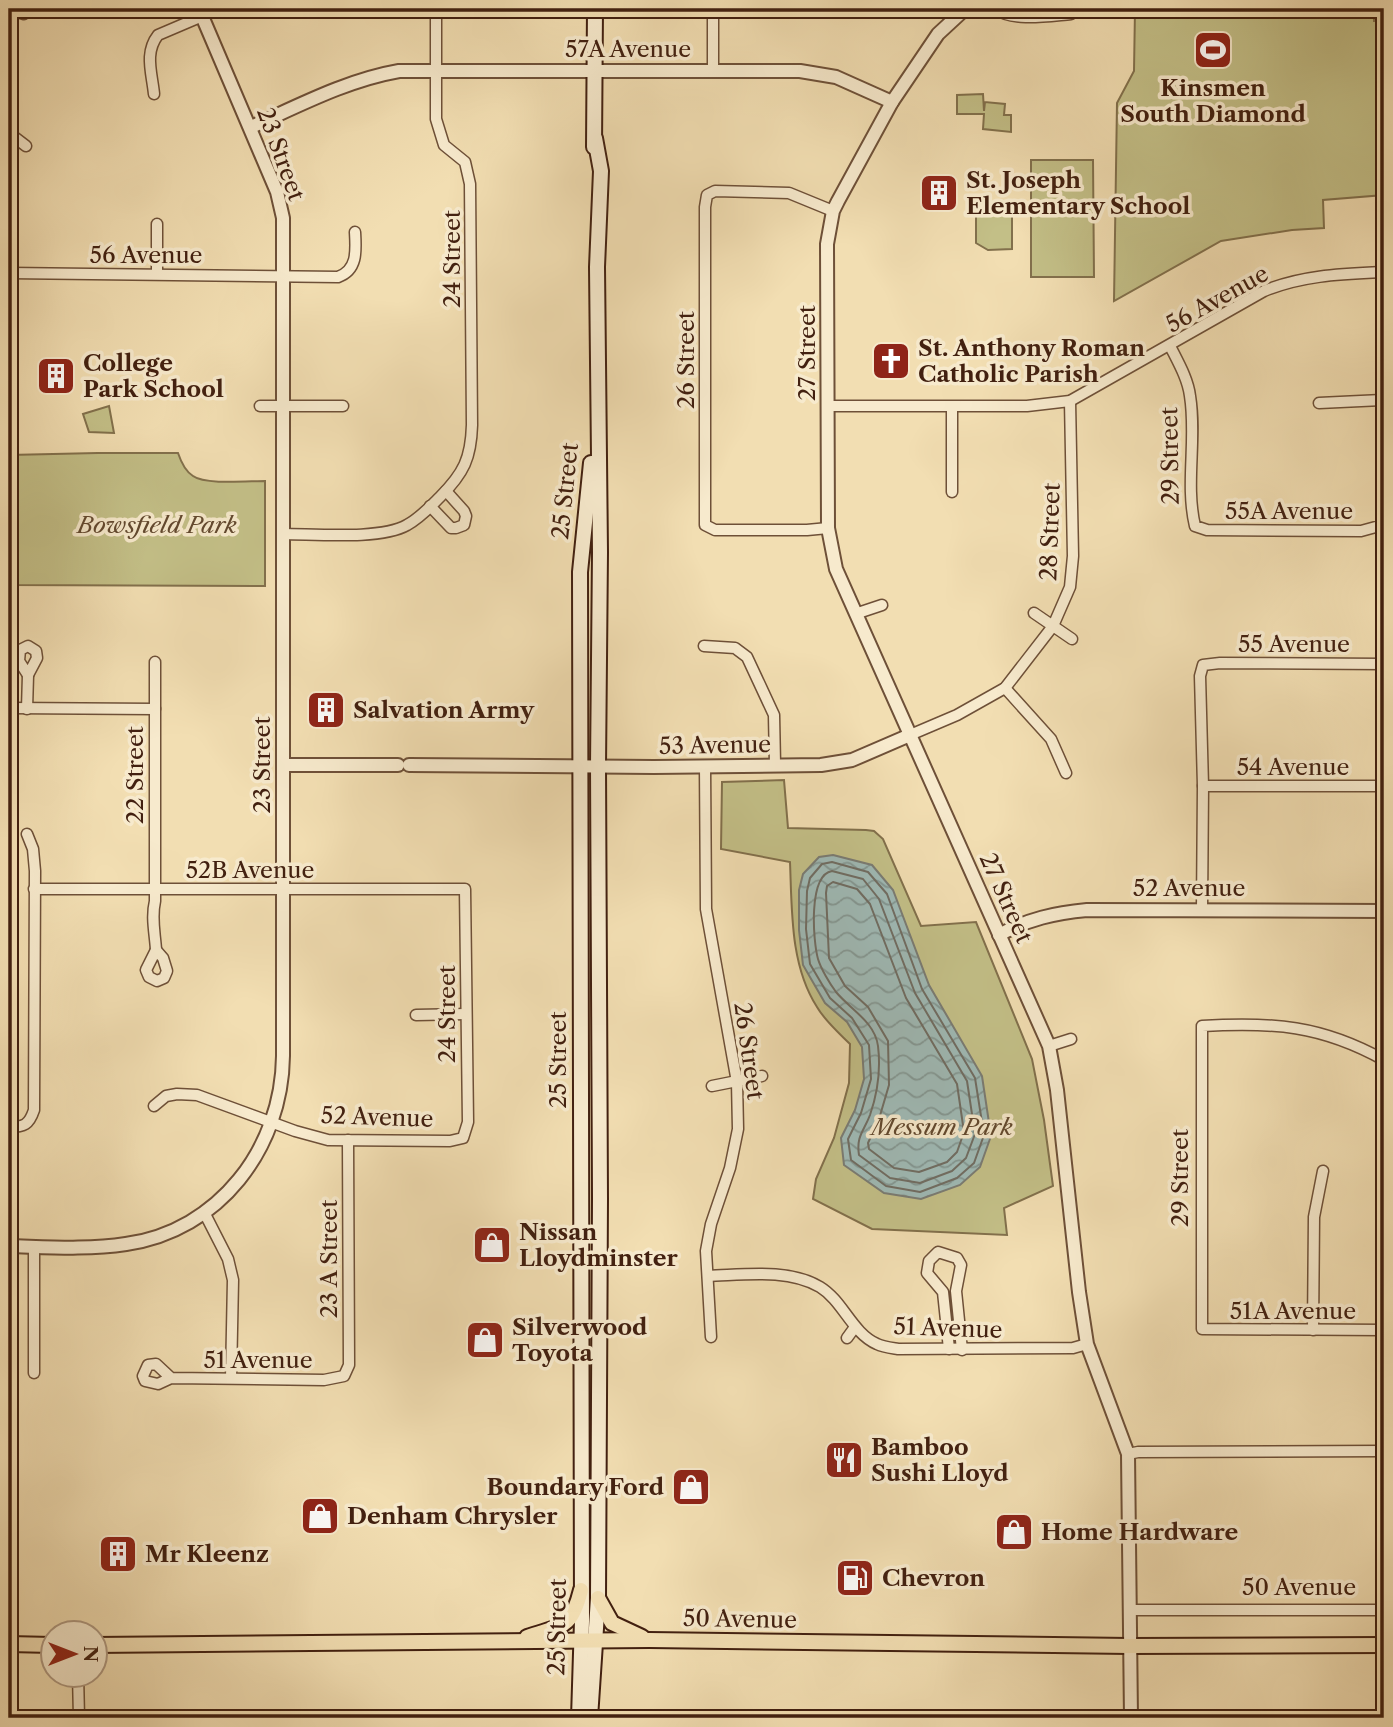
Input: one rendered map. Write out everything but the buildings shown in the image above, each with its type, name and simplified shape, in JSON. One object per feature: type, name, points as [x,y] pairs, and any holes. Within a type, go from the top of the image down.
[{"type":"main road","name":"25 Street","points":[[590,1718],[598,1598],[600,1198],[600,541],[597,267],[591,197],[595,138],[595,9]]},
{"type":"main road","name":"25 Street","points":[[579,1718],[580,572],[597,403]]},
{"type":"main road","points":[[513,1642],[564,1625],[576,1610],[581,1590]]},
{"type":"main road","points":[[598,1598],[612,1623],[649,1640]]},
{"type":"main road","name":"50 Avenue","points":[[108,1645],[649,1640],[1129,1646],[1384,1645]]},
{"type":"main road","points":[[9,1644],[38,1644]]},
{"type":"street","points":[[9,9],[24,14]]},
{"type":"street","points":[[153,94],[149,51],[158,35],[201,12],[219,9]]},
{"type":"street","name":"24 Street","points":[[436,9],[436,119],[444,145],[465,162],[470,184],[472,425],[468,459],[462,472],[446,491]]},
{"type":"street","points":[[713,9],[713,70]]},
{"type":"street","points":[[892,102],[938,34],[965,9]]},
{"type":"street","points":[[995,9],[1013,15],[1051,16],[1071,14],[1075,9]]},
{"type":"street","name":"23 Street","points":[[201,12],[251,127],[280,204],[284,276],[283,1066],[272,1123]]},
{"type":"street","name":"57A Avenue","points":[[251,127],[377,75],[398,71],[713,70],[815,73],[846,81],[892,102]]},
{"type":"street","name":"27 Street","points":[[892,102],[834,211],[827,244],[828,528],[836,569],[858,613],[1049,1046],[1057,1090],[1087,1344],[1128,1454]]},
{"type":"street","points":[[9,133],[26,146]]},
{"type":"street","name":"26 Street","points":[[828,528],[715,530],[705,525],[707,195],[715,191],[789,193],[834,211]]},
{"type":"street","points":[[157,224],[157,273]]},
{"type":"street","name":"56 Avenue","points":[[9,273],[328,277],[343,275],[352,268],[355,259],[355,232]]},
{"type":"street","points":[[1383,272],[1383,525]]},
{"type":"street","name":"56 Avenue","points":[[828,406],[1027,406],[1070,401],[1264,291],[1284,283],[1333,274],[1383,272]]},
{"type":"street","name":"29 Street","points":[[1170,346],[1190,394],[1192,511],[1195,526]]},
{"type":"street","points":[[1319,403],[1382,400]]},
{"type":"street","name":"28 Street","points":[[1005,688],[1053,625],[1070,587],[1073,556],[1070,401]]},
{"type":"street","points":[[260,406],[343,406]]},
{"type":"street","points":[[952,407],[952,492]]},
{"type":"street","points":[[283,534],[386,533],[407,525],[446,491],[464,511],[464,525],[451,528],[430,506]]},
{"type":"street","name":"55A Avenue","points":[[1195,526],[1207,530],[1361,531],[1383,525]]},
{"type":"street","points":[[858,613],[882,605]]},
{"type":"street","points":[[1034,613],[1072,639]]},
{"type":"street","points":[[704,646],[735,648],[747,657],[774,715],[775,764]]},
{"type":"street","name":"22 Street","points":[[155,662],[155,905],[159,921],[156,946]]},
{"type":"street","name":"55 Avenue","points":[[1203,786],[1200,676],[1203,665],[1384,664]]},
{"type":"street","points":[[27,709],[28,675]]},
{"type":"street","points":[[1005,688],[1051,739],[1066,773]]},
{"type":"street","name":"53 Avenue","points":[[283,765],[821,765],[852,760],[957,715],[1005,688]]},
{"type":"street","points":[[9,708],[155,709]]},
{"type":"street","name":"26 Street","points":[[705,766],[706,909],[737,1082],[738,1129],[706,1251],[711,1338]]},
{"type":"street","points":[[1202,909],[1203,786]]},
{"type":"street","name":"54 Avenue","points":[[1203,786],[1384,786]]},
{"type":"street","points":[[9,1127],[30,1123],[34,1110],[33,849],[27,834]]},
{"type":"street","name":"52B Avenue","points":[[34,889],[466,889]]},
{"type":"street","name":"24 Street","points":[[463,1138],[468,1122],[466,889]]},
{"type":"street","name":"52 Avenue","points":[[999,935],[1028,920],[1087,909],[1384,911]]},
{"type":"street","points":[[416,1015],[466,1014]]},
{"type":"street","name":"29 Street","points":[[1202,1329],[1202,1026],[1261,1025],[1323,1032],[1359,1046],[1384,1060]]},
{"type":"street","points":[[1049,1046],[1071,1039]]},
{"type":"street","points":[[712,1086],[762,1076]]},
{"type":"street","name":"52 Avenue","points":[[154,1106],[166,1096],[197,1095],[311,1136],[348,1140],[450,1141],[463,1138]]},
{"type":"street","points":[[9,1246],[128,1244],[166,1233],[205,1214],[247,1172],[272,1123]]},
{"type":"street","name":"23 A Street","points":[[344,1376],[349,1365],[348,1140]]},
{"type":"street","points":[[1313,1330],[1314,1217],[1323,1171]]},
{"type":"street","points":[[205,1214],[228,1259],[233,1280],[231,1378]]},
{"type":"street","points":[[34,1247],[34,1373]]},
{"type":"street","points":[[949,1349],[943,1292],[927,1273],[929,1261],[937,1252],[957,1258],[961,1265],[956,1291],[961,1319],[962,1350]]},
{"type":"street","name":"51 Avenue","points":[[708,1276],[775,1275],[797,1279],[820,1288],[842,1309],[855,1327],[876,1344],[898,1349],[1076,1348],[1087,1344]]},
{"type":"street","points":[[943,1292],[956,1291]]},
{"type":"street","points":[[947,1321],[961,1319]]},
{"type":"street","points":[[847,1338],[855,1327]]},
{"type":"street","name":"51A Avenue","points":[[1202,1329],[1384,1330]]},
{"type":"street","name":"51 Avenue","points":[[171,1378],[324,1380],[344,1376]]},
{"type":"street","points":[[1131,1718],[1128,1454],[1384,1451]]},
{"type":"street","name":"50 Avenue","points":[[1129,1610],[1384,1610]]},
{"type":"street","points":[[78,1688],[79,1718]]},
{"type":"green space","points":[[1135,9],[1374,9],[1374,21],[1384,21],[1384,195],[1323,200],[1324,228],[1221,241],[1114,301],[1117,103],[1134,71]]},
{"type":"green space","points":[[983,94],[984,111],[985,102],[1005,104],[1004,115],[1011,115],[1011,132],[983,129],[984,114],[957,114],[957,95]]},
{"type":"green space","points":[[1031,160],[1093,160],[1094,277],[1031,277]]},
{"type":"green space","points":[[980,209],[1012,209],[1012,249],[988,250],[976,243],[976,216]]},
{"type":"green space","points":[[109,406],[114,433],[89,432],[83,414]]},
{"type":"green space","name":"Bowsfield Park","points":[[178,453],[190,474],[199,479],[217,482],[265,481],[265,586],[9,585],[9,455]]},
{"type":"green space","name":"Messum Park","points":[[784,780],[788,828],[874,831],[883,839],[921,926],[976,922],[1032,1059],[1053,1186],[1004,1208],[1007,1235],[872,1229],[813,1199],[816,1179],[834,1138],[849,1083],[850,1044],[820,1012],[802,973],[794,937],[790,862],[721,849],[722,782]]},
{"type":"water","points":[[833,855],[872,865],[893,890],[929,985],[982,1076],[991,1136],[980,1167],[960,1185],[921,1199],[884,1193],[844,1165],[841,1138],[855,1110],[864,1079],[862,1047],[847,1022],[825,1003],[803,965],[799,930],[799,890],[803,874],[819,857]]},
{"type":"place","name":"Kinsmen South Diamond","points":[[1213,50]]},
{"type":"place","name":"St. Joseph Elementary School","points":[[939,193]]},
{"type":"place","name":"St. Anthony Roman Catholic Parish","points":[[891,361]]},
{"type":"place","name":"College Park School","points":[[56,376]]},
{"type":"place","name":"Salvation Army","points":[[326,710]]},
{"type":"place","name":"Nissan Lloydminster","points":[[492,1245]]},
{"type":"place","name":"Silverwood Toyota","points":[[485,1340]]},
{"type":"place","name":"Bamboo Sushi Lloyd","points":[[844,1460]]},
{"type":"place","name":"Boundary Ford","points":[[691,1487]]},
{"type":"place","name":"Denham Chrysler","points":[[320,1516]]},
{"type":"place","name":"Home Hardware","points":[[1014,1532]]},
{"type":"place","name":"Mr Kleenz","points":[[118,1554]]},
{"type":"place","name":"Chevron","points":[[855,1578]]}]
